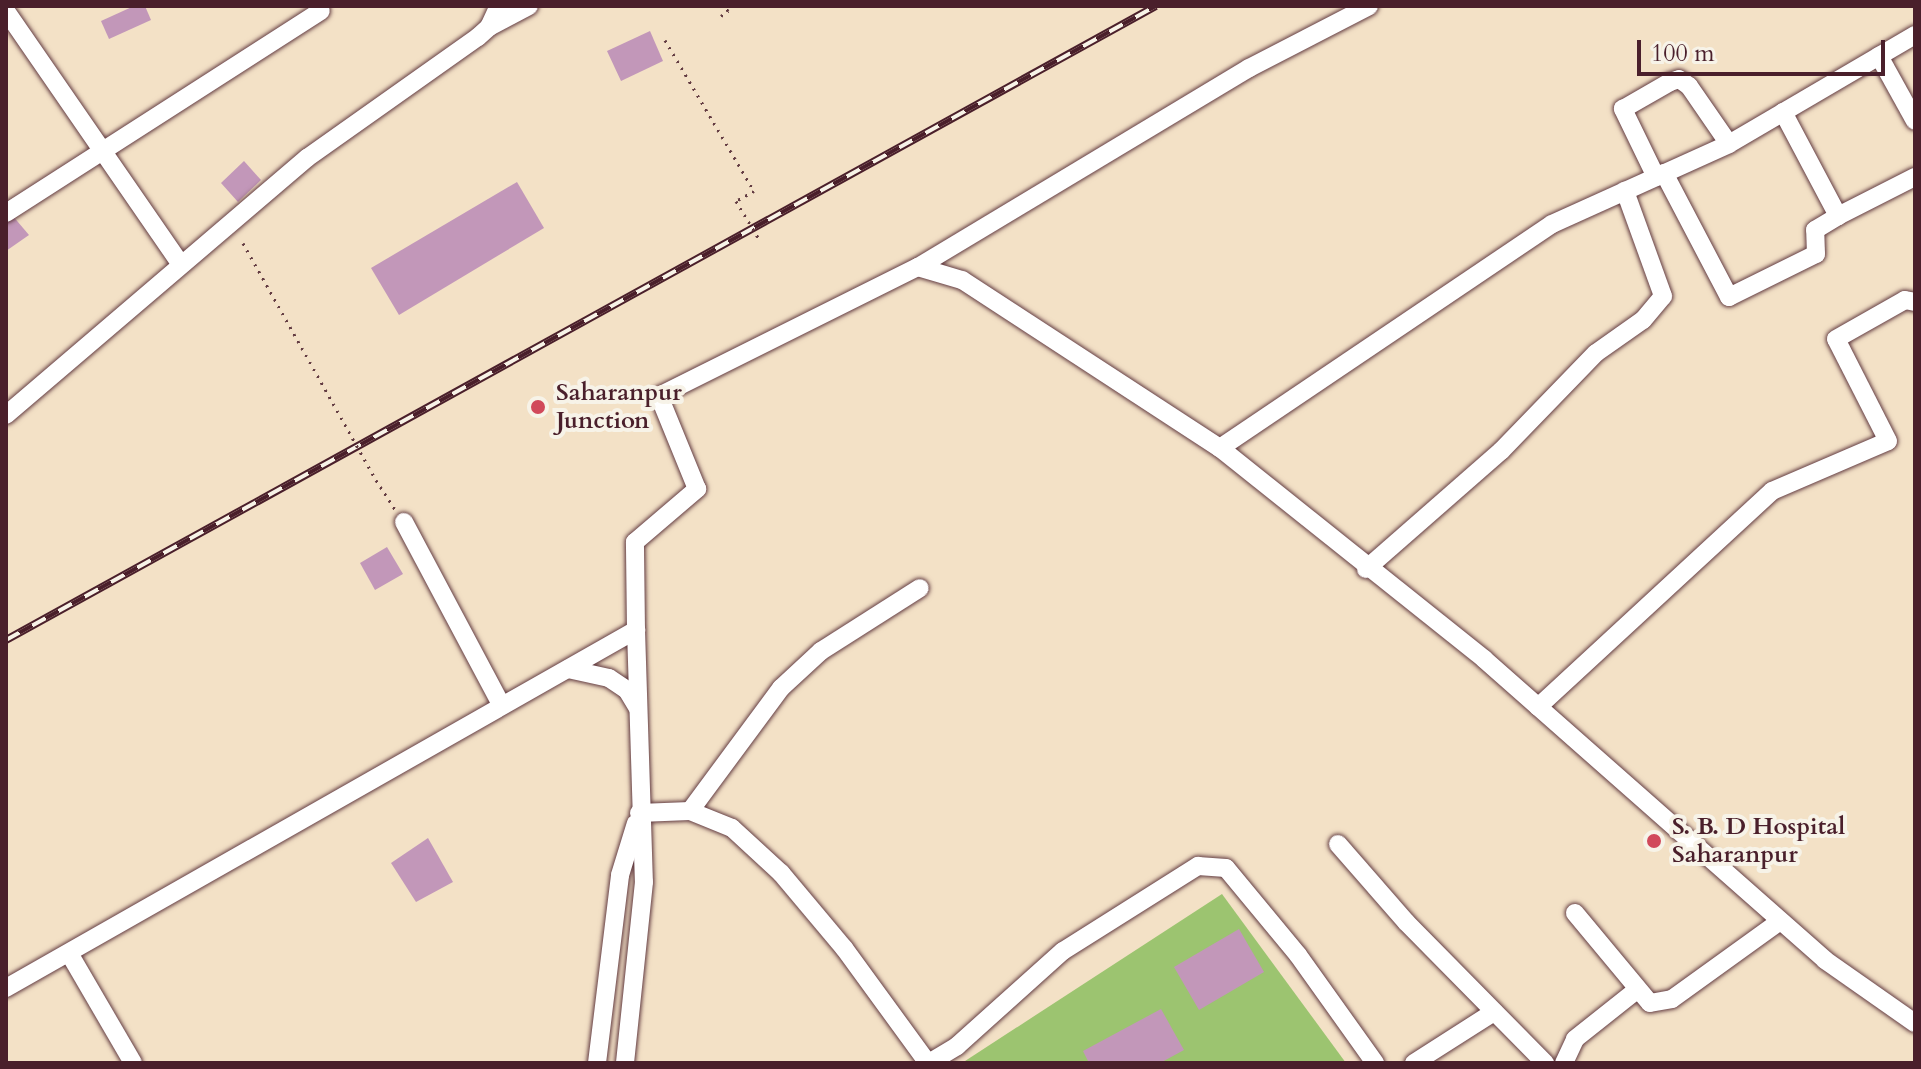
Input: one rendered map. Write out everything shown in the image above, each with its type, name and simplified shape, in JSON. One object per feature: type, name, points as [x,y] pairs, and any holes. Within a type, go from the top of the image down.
[{"type":"street","points":[[489,27],[499,6]]},
{"type":"street","points":[[6,415],[180,263],[378,103],[489,27],[529,6]]},
{"type":"street","points":[[625,1063],[644,882],[639,813],[635,542],[694,494],[698,483],[667,424],[659,396],[918,267],[1235,76],[1369,6]]},
{"type":"street","points":[[6,11],[106,150],[180,263]]},
{"type":"street","points":[[6,213],[321,11]]},
{"type":"street","points":[[1220,448],[1552,224],[1729,144],[1915,35]]},
{"type":"street","points":[[1879,56],[1915,121]]},
{"type":"street","points":[[1729,144],[1689,86],[1679,79],[1623,109],[1729,297],[1816,254],[1815,230],[1915,177]]},
{"type":"street","points":[[1783,112],[1838,216]]},
{"type":"street","points":[[1366,569],[1501,451],[1596,353],[1643,320],[1663,296],[1625,191]]},
{"type":"street","points":[[918,267],[977,286],[1220,448],[1538,707],[1825,960],[1915,1023]]},
{"type":"street","points":[[1538,707],[1772,491],[1888,441],[1836,339],[1905,300],[1915,302]]},
{"type":"street","points":[[404,522],[502,706]]},
{"type":"street","points":[[690,811],[781,688],[821,651],[920,588]]},
{"type":"street","points":[[6,988],[636,630]]},
{"type":"street","points":[[568,669],[609,678],[627,690],[638,708]]},
{"type":"street","points":[[639,813],[690,811],[732,828],[781,873],[929,1063],[957,1046],[1063,951],[1198,866],[1226,868],[1298,955],[1375,1063]]},
{"type":"street","points":[[597,1063],[620,875],[639,813]]},
{"type":"street","points":[[1338,844],[1545,1063]]},
{"type":"street","points":[[1575,913],[1650,1003],[1672,999],[1780,921]]},
{"type":"street","points":[[69,953],[133,1063]]},
{"type":"street","points":[[1564,1063],[1575,1039],[1638,989]]},
{"type":"street","points":[[1414,1063],[1494,1012]]},
{"type":"path","points":[[721,16],[728,11],[725,6]]},
{"type":"path","points":[[665,40],[754,191],[736,201],[759,239]]},
{"type":"path","points":[[243,243],[404,522]]},
{"type":"green space","points":[[1222,894],[1346,1063],[962,1063]]},
{"type":"building","points":[[134,6],[145,6],[151,20],[109,39],[101,21]]},
{"type":"building","points":[[650,31],[663,61],[621,81],[607,51]]},
{"type":"building","points":[[244,161],[261,180],[238,202],[221,183]]},
{"type":"building","points":[[517,182],[544,228],[399,315],[371,268]]},
{"type":"building","points":[[12,215],[29,235],[6,251],[6,219]]},
{"type":"building","points":[[387,547],[403,574],[375,590],[360,563]]},
{"type":"building","points":[[428,838],[453,882],[416,902],[391,863]]},
{"type":"building","points":[[1239,929],[1264,972],[1199,1010],[1174,967]]},
{"type":"building","points":[[1161,1009],[1184,1050],[1160,1063],[1089,1063],[1083,1051]]},
{"type":"railway","points":[[6,640],[1156,6]]},
{"type":"place","name":"Saharanpur Junction","points":[[538,407]]},
{"type":"place","name":"S. B. D Hospital Saharanpur","points":[[1654,841]]}]
